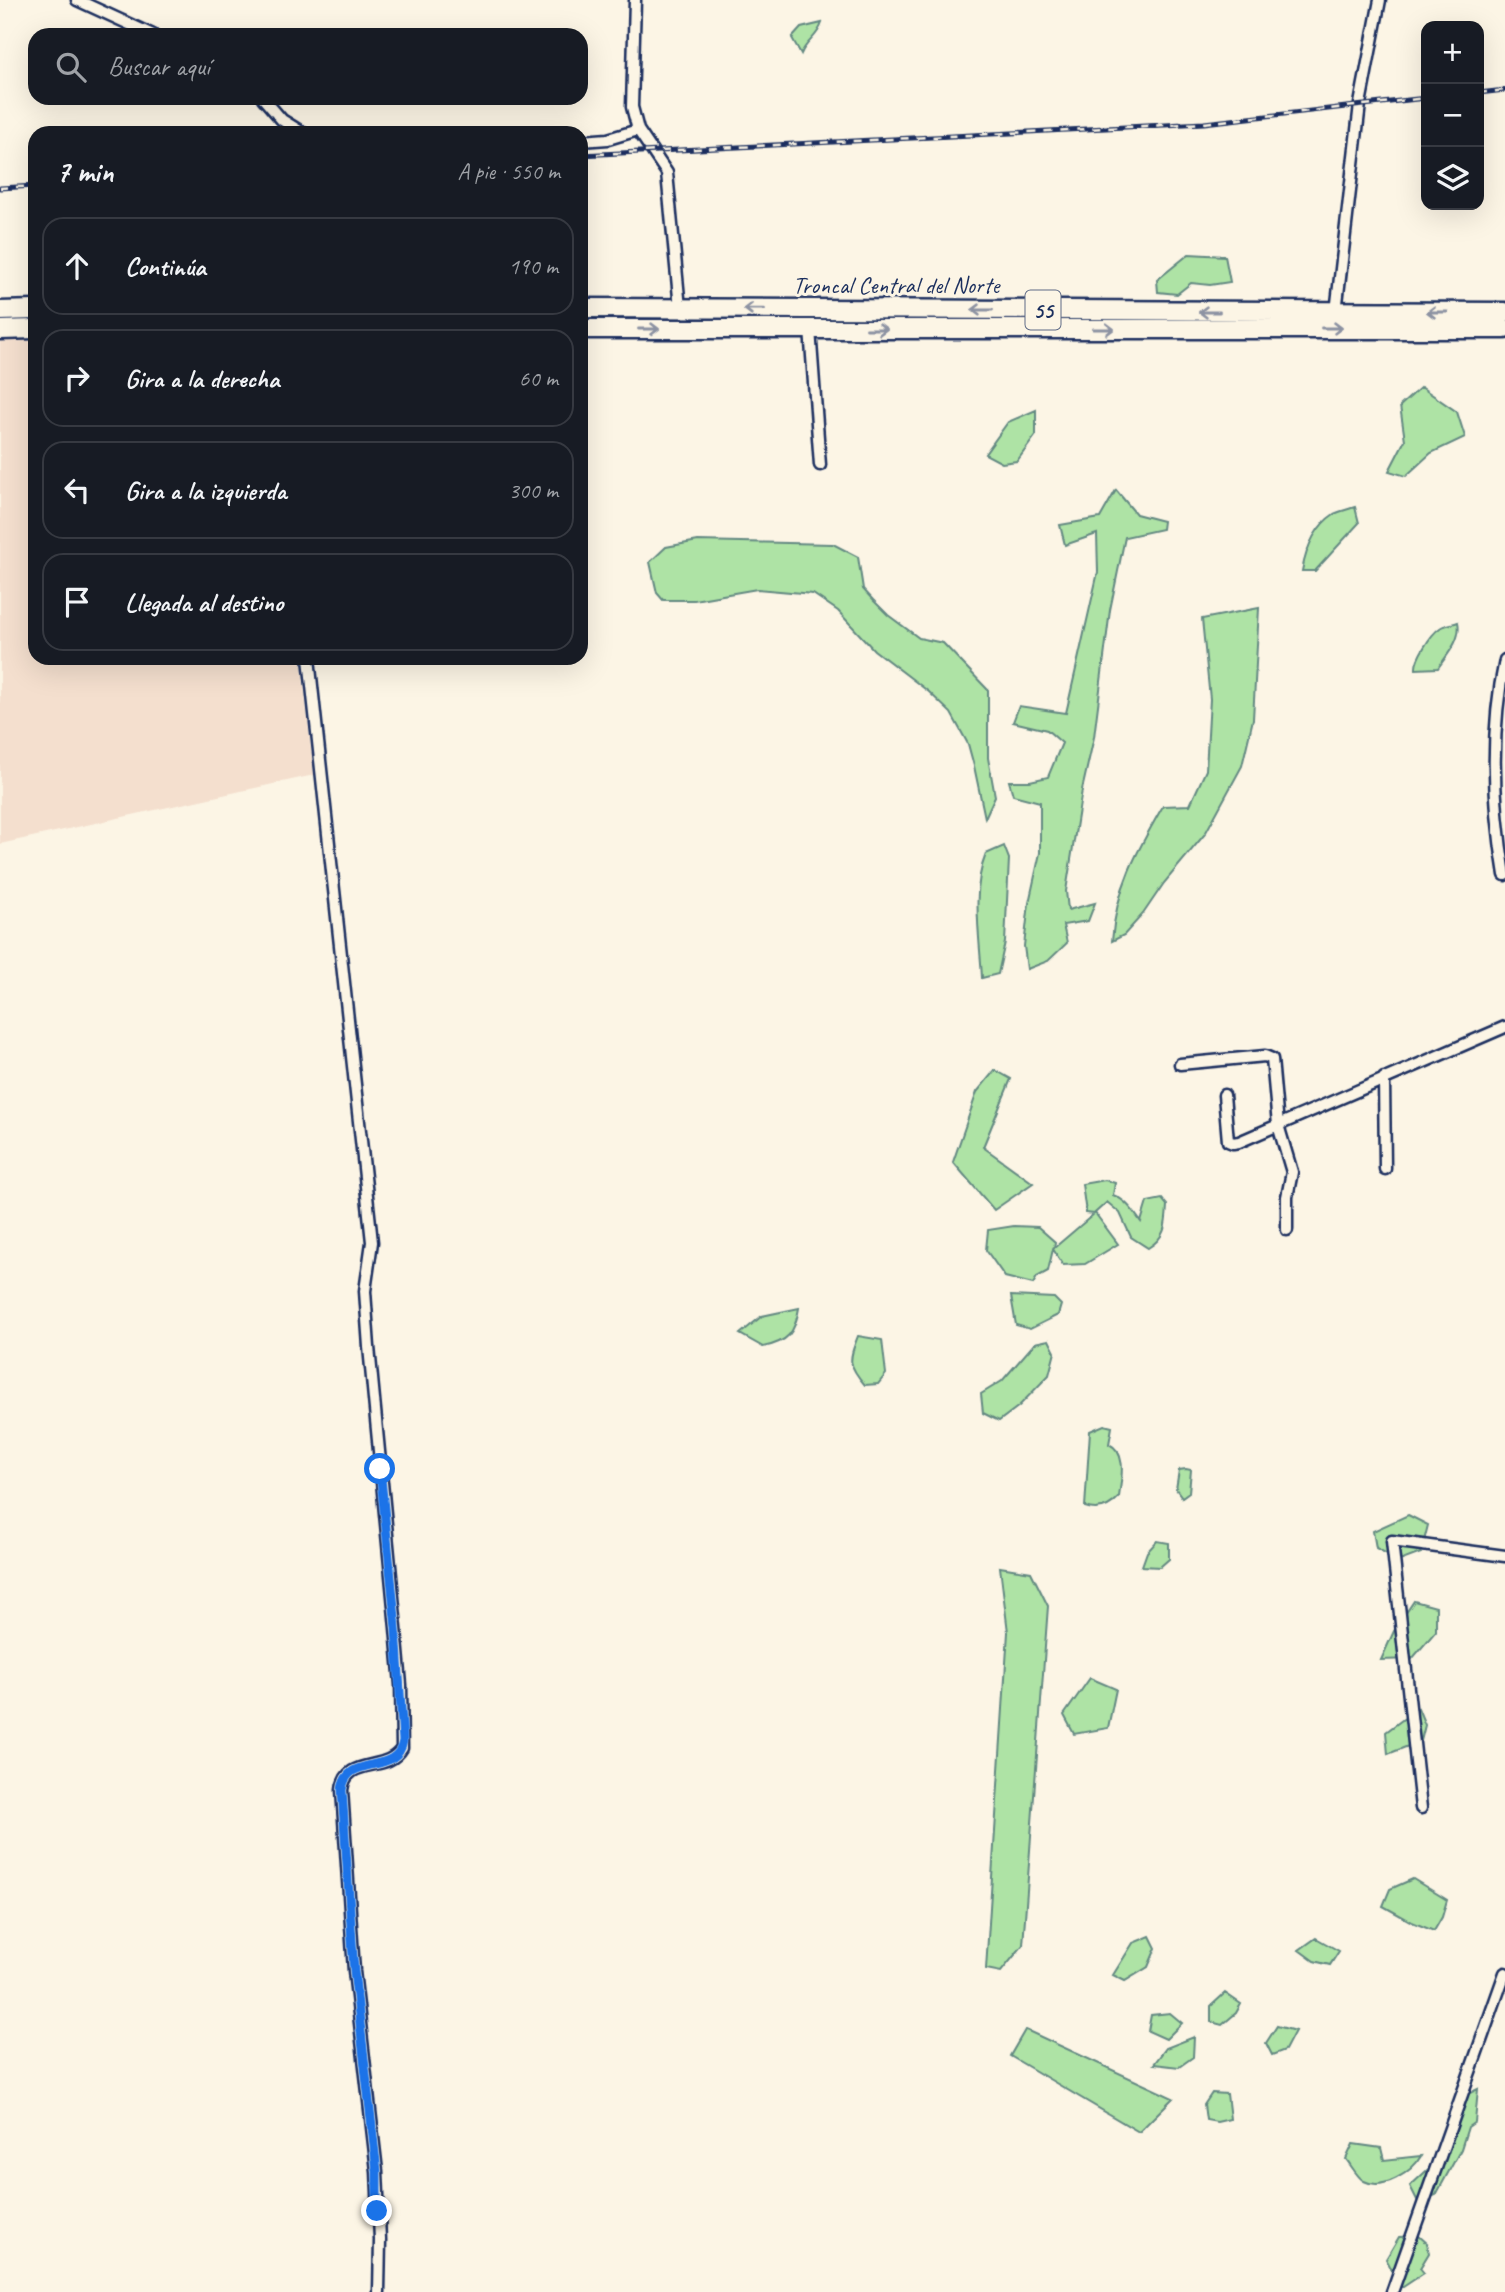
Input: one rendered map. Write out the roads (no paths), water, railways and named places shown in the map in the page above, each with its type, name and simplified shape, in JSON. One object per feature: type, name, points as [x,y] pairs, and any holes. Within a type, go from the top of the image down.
[{"type":"highway","name":"Troncal Central del Norte","points":[[588,308],[1505,312]]},
{"type":"highway","points":[[0,311],[28,310]]},
{"type":"highway","points":[[0,330],[28,329]]},
{"type":"highway","name":"Troncal Central del Norte","points":[[588,329],[1505,329]]},
{"type":"street","points":[[77,0],[138,28]]},
{"type":"street","points":[[635,0],[632,107],[638,130],[667,173],[680,308]]},
{"type":"street","points":[[1336,312],[1360,104],[1380,0]]},
{"type":"street","points":[[269,105],[282,120],[292,126]]},
{"type":"street","points":[[588,140],[608,139],[638,130]]},
{"type":"street","points":[[810,329],[820,465]]},
{"type":"street","points":[[1505,660],[1497,712],[1495,799],[1505,875]]},
{"type":"street","points":[[310,665],[372,1242],[365,1292],[401,1685],[402,1748],[391,1760],[352,1770],[343,1781],[342,1790],[354,1971],[377,2171],[379,2292]]},
{"type":"street","points":[[1224,1095],[1228,1141],[1233,1143],[1505,1027]]},
{"type":"street","points":[[1180,1064],[1265,1056],[1272,1059],[1278,1125],[1292,1172],[1287,1197],[1287,1230]]},
{"type":"street","points":[[1384,1078],[1385,1169]]},
{"type":"street","points":[[1421,1808],[1391,1541],[1505,1556]]},
{"type":"street","points":[[1392,2292],[1505,1973]]},
{"type":"railway","points":[[1484,92],[1505,90]]},
{"type":"railway","points":[[588,155],[1204,123],[1421,99]]},
{"type":"railway","points":[[0,188],[28,186]]}]
